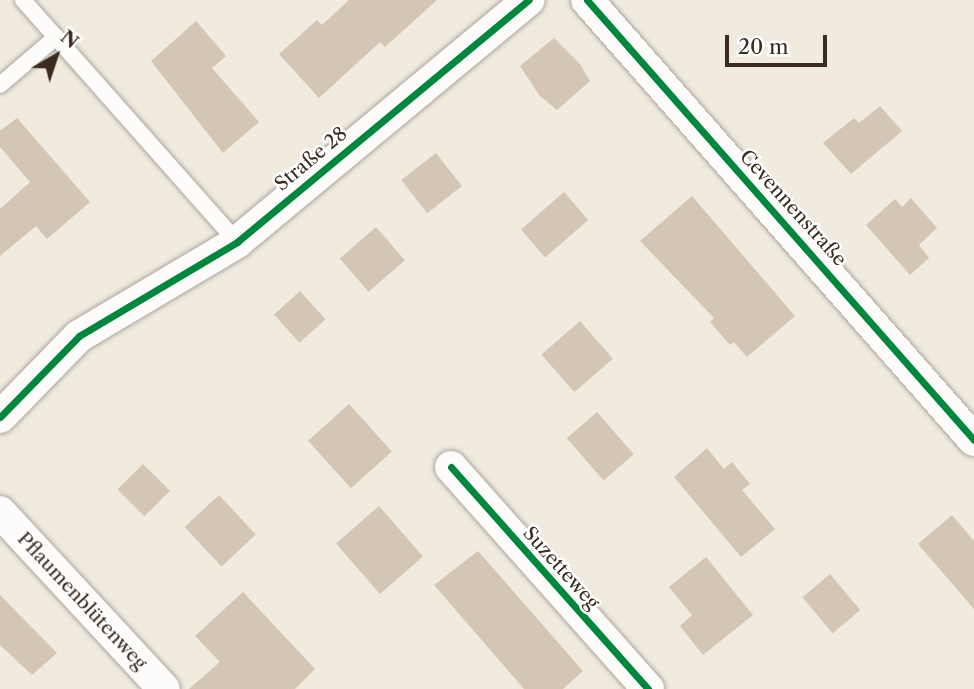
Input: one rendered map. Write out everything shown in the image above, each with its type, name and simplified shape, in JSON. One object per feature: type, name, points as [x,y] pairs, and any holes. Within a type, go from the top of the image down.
[{"type":"street","name":"Straße 28","points":[[0,417],[68,345],[100,322],[237,242],[528,0]]},
{"type":"street","name":"Cevennenstraße","points":[[587,0],[974,440]]},
{"type":"street","name":"Suzetteweg","points":[[451,467],[648,689]]},
{"type":"street","name":"Pflaumenblütenweg","points":[[0,512],[164,689]]},
{"type":"lane","points":[[23,0],[237,242]]},
{"type":"lane","points":[[0,85],[56,37]]},
{"type":"building","points":[[349,0],[437,0],[385,47],[380,42],[319,98],[279,54],[317,20],[322,25]]},
{"type":"building","points":[[196,21],[226,56],[212,68],[259,122],[223,153],[151,61]]},
{"type":"building","points":[[554,38],[580,64],[590,81],[557,110],[539,95],[520,66]]},
{"type":"building","points":[[880,106],[902,131],[851,174],[823,143],[854,118],[859,123]]},
{"type":"building","points":[[17,118],[90,202],[47,239],[36,226],[0,256],[0,209],[30,182],[0,147],[0,131]]},
{"type":"building","points":[[436,153],[462,186],[427,213],[401,180]]},
{"type":"building","points":[[564,192],[588,220],[545,257],[521,229]]},
{"type":"building","points":[[692,196],[795,316],[747,357],[734,342],[730,345],[710,322],[714,318],[640,241]]},
{"type":"building","points":[[911,198],[937,228],[919,245],[929,258],[910,275],[866,225],[895,199],[902,207]]},
{"type":"building","points":[[376,227],[405,260],[369,292],[340,258]]},
{"type":"building","points":[[300,291],[325,319],[299,343],[274,314]]},
{"type":"building","points":[[580,321],[613,359],[574,392],[542,354]]},
{"type":"building","points":[[349,404],[392,452],[351,488],[308,441]]},
{"type":"building","points":[[597,412],[634,454],[604,481],[567,438]]},
{"type":"building","points":[[707,448],[724,469],[732,462],[750,484],[742,490],[775,529],[741,557],[674,477]]},
{"type":"building","points":[[143,464],[170,491],[144,516],[118,489]]},
{"type":"building","points":[[219,495],[256,534],[221,567],[185,527]]},
{"type":"building","points":[[379,506],[423,557],[380,594],[336,543]]},
{"type":"building","points":[[952,515],[974,541],[974,609],[918,544]]},
{"type":"building","points":[[478,551],[583,671],[563,689],[524,689],[434,585]]},
{"type":"building","points":[[706,557],[753,615],[703,655],[680,626],[692,615],[669,587]]},
{"type":"building","points":[[830,574],[860,610],[833,633],[802,597]]},
{"type":"building","points":[[243,592],[315,669],[295,689],[189,689],[220,662],[195,636]]},
{"type":"building","points":[[0,595],[57,653],[32,675],[0,645]]},
{"type":"cycle path","points":[[0,417],[79,336],[237,242],[529,0]]},
{"type":"cycle path","points":[[587,0],[974,440]]},
{"type":"cycle path","points":[[451,467],[648,689]]}]
